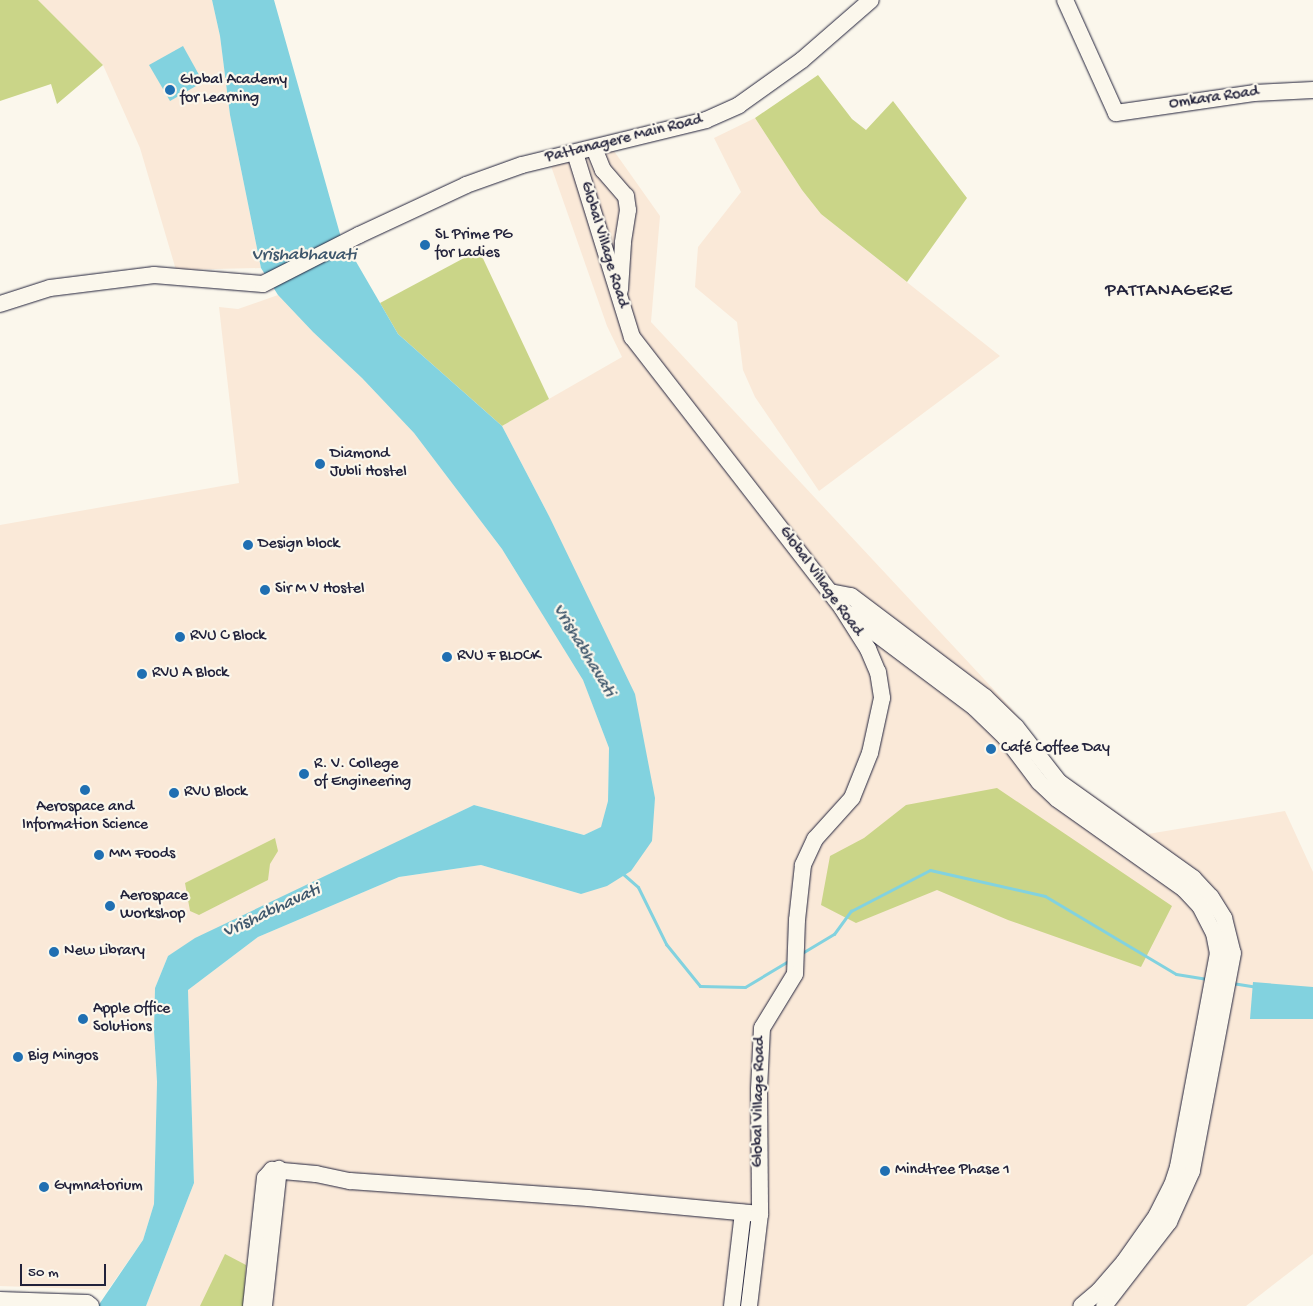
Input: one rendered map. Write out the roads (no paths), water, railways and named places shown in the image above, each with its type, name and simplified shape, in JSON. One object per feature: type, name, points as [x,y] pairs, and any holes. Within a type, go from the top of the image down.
[{"type":"street","name":"Pattanagere Main Road","points":[[0,304],[50,288],[154,276],[264,284],[352,238],[466,185],[522,165],[706,120],[739,105],[802,60],[872,0]]},
{"type":"street","name":"Omkara Road","points":[[1065,0],[1116,113],[1254,93],[1313,90]]},
{"type":"street","points":[[594,148],[603,170],[626,196],[628,210],[623,243],[620,301]]},
{"type":"street","name":"Global Village Road","points":[[575,153],[632,338],[842,608],[868,649],[878,672],[882,698],[870,753],[852,798],[815,839],[802,866],[795,974],[762,1028],[759,1090],[760,1214],[749,1306]]},
{"type":"street","points":[[830,592],[851,596],[969,684],[1016,728],[1059,782],[1193,878],[1219,908],[1228,929],[1226,953],[1213,1021],[1172,1185],[1157,1214],[1124,1262],[1099,1291],[1081,1306]]},
{"type":"street","points":[[842,608],[975,708],[1005,737],[1039,782],[1053,796],[1192,897],[1211,924],[1226,953]]},
{"type":"street","points":[[1104,1306],[1161,1235],[1185,1190],[1192,1171],[1213,1021]]},
{"type":"street","points":[[251,1306],[264,1178],[272,1170],[279,1169],[316,1174],[350,1181],[588,1198],[760,1214]]},
{"type":"street","points":[[264,1306],[279,1169]]},
{"type":"street","points":[[732,1306],[743,1213]]},
{"type":"street","points":[[0,1300],[89,1305]]},
{"type":"water","name":"Vrishabhavati","points":[[212,0],[274,0],[340,234],[398,334],[502,426],[549,516],[635,694],[655,798],[652,841],[631,871],[607,886],[581,894],[481,865],[399,877],[258,937],[188,990],[194,1183],[146,1306],[98,1306],[143,1240],[154,1204],[157,1082],[154,1031],[155,988],[168,956],[195,938],[474,805],[584,835],[601,827],[608,801],[609,748],[583,680],[502,549],[414,433],[362,378],[313,332],[278,295],[261,268],[230,115],[220,36]]},
{"type":"water","points":[[183,46],[203,82],[170,101],[149,65]]},
{"type":"water","points":[[1253,982],[1313,987],[1313,1019],[1250,1019]]},
{"type":"waterway","points":[[802,953],[834,934],[851,911],[930,870],[1045,896],[1176,974],[1209,979]]},
{"type":"waterway","points":[[622,873],[638,887],[666,944],[700,986],[745,987],[790,960]]},
{"type":"waterway","points":[[1232,983],[1256,987]]},
{"type":"place","name":"Global Academy for Learning","points":[[170,90]]},
{"type":"place","name":"SL Prime PG for Ladies","points":[[425,245]]},
{"type":"place","name":"Diamond Jubli Hostel","points":[[320,464]]},
{"type":"place","name":"Design block","points":[[248,545]]},
{"type":"place","name":"Sir M V Hostel","points":[[265,590]]},
{"type":"place","name":"RVU C Block","points":[[180,637]]},
{"type":"place","name":"RVU F BLOCK","points":[[447,657]]},
{"type":"place","name":"RVU A Block","points":[[142,674]]},
{"type":"place","name":"Café Coffee Day","points":[[991,749]]},
{"type":"place","name":"R. V. College of Engineering","points":[[304,774]]},
{"type":"place","name":"Aerospace and Information Science","points":[[85,790]]},
{"type":"place","name":"RVU Block","points":[[174,793]]},
{"type":"place","name":"MM Foods","points":[[99,855]]},
{"type":"place","name":"Aerospace Workshop","points":[[110,906]]},
{"type":"place","name":"New Library","points":[[54,952]]},
{"type":"place","name":"Apple Office Solutions","points":[[83,1019]]},
{"type":"place","name":"Big Mingos","points":[[18,1057]]},
{"type":"place","name":"Mindtree Phase 1","points":[[885,1171]]},
{"type":"place","name":"Gymnatorium","points":[[44,1187]]},
{"type":"district","name":"PATTANAGERE","points":[[1169,292]]}]
